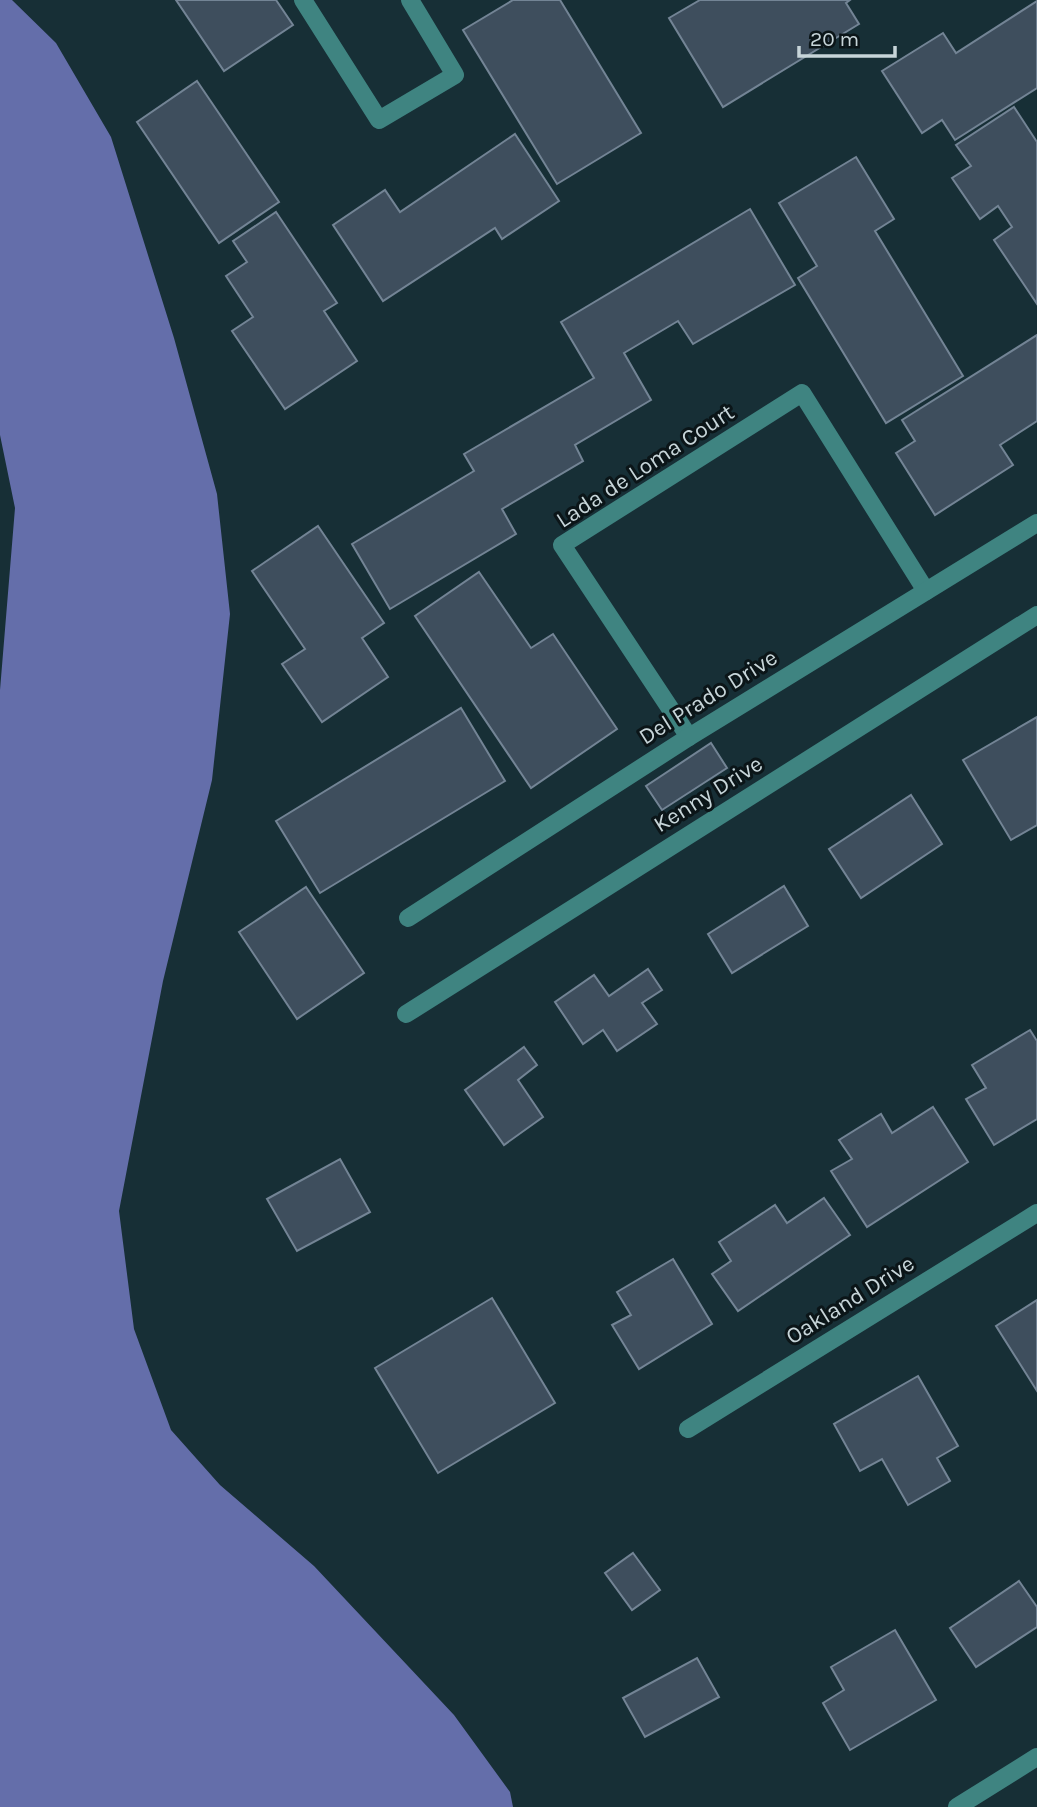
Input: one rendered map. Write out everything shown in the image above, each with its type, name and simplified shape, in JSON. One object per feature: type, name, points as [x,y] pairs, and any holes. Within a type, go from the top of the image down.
[{"type":"street","points":[[303,0],[379,120],[455,75],[410,0]]},
{"type":"street","name":"Lada de Loma Court","points":[[689,737],[562,545],[802,393],[926,591]]},
{"type":"street","name":"Del Prado Drive","points":[[408,918],[689,737],[1037,523]]},
{"type":"street","name":"Kenny Drive","points":[[406,1014],[1037,615]]},
{"type":"street","name":"Oakland Drive","points":[[688,1429],[1037,1213]]},
{"type":"street","points":[[957,1807],[1037,1757]]},
{"type":"water","points":[[0,0],[12,0],[56,43],[111,137],[174,338],[217,494],[230,614],[212,780],[163,981],[119,1211],[134,1329],[171,1430],[220,1485],[314,1566],[454,1715],[510,1792],[513,1807],[0,1807],[0,690],[15,508],[0,435]]},
{"type":"building","points":[[176,0],[276,0],[293,25],[224,71]]},
{"type":"building","points":[[513,0],[560,0],[641,133],[557,184],[463,30]]},
{"type":"building","points":[[700,0],[850,0],[846,3],[859,24],[723,107],[669,18]]},
{"type":"building","points":[[1037,1],[1037,88],[955,140],[942,120],[922,133],[882,71],[943,33],[956,53]]},
{"type":"building","points":[[197,81],[279,202],[219,243],[137,122]]},
{"type":"building","points":[[1014,107],[1037,142],[1037,304],[994,240],[1012,227],[998,206],[980,219],[952,178],[971,166],[956,145]]},
{"type":"building","points":[[515,134],[559,201],[502,239],[495,228],[383,301],[333,225],[385,190],[400,212]]},
{"type":"building","points":[[856,157],[894,219],[875,231],[963,376],[886,423],[798,278],[817,266],[779,203]]},
{"type":"building","points":[[750,209],[795,285],[693,344],[678,321],[624,353],[651,400],[575,445],[583,461],[502,509],[516,534],[390,609],[352,544],[474,471],[464,454],[594,378],[561,322]]},
{"type":"building","points":[[276,212],[337,303],[324,311],[357,361],[285,409],[232,331],[253,317],[226,276],[247,262],[233,241]]},
{"type":"building","points":[[1037,335],[1037,421],[1000,445],[1013,465],[935,515],[896,453],[915,441],[902,420]]},
{"type":"building","points":[[318,526],[384,623],[362,638],[388,677],[322,722],[282,664],[305,649],[252,571]]},
{"type":"building","points":[[479,572],[531,648],[553,634],[617,729],[531,788],[415,616]]},
{"type":"building","points":[[461,708],[505,781],[320,893],[276,821]]},
{"type":"building","points":[[1037,717],[1037,825],[1011,840],[963,760]]},
{"type":"building","points":[[711,743],[727,768],[662,810],[646,786]]},
{"type":"building","points":[[911,795],[942,844],[861,898],[829,849]]},
{"type":"building","points":[[784,886],[808,926],[732,973],[708,934]]},
{"type":"building","points":[[306,887],[364,973],[297,1019],[239,932]]},
{"type":"building","points":[[648,969],[662,990],[642,1003],[657,1024],[617,1051],[603,1030],[583,1044],[555,1002],[594,975],[609,996]]},
{"type":"building","points":[[1030,1030],[1037,1041],[1037,1119],[994,1145],[966,1099],[986,1088],[972,1065]]},
{"type":"building","points":[[524,1047],[537,1065],[518,1080],[543,1117],[504,1145],[465,1090]]},
{"type":"building","points":[[933,1107],[968,1162],[867,1227],[831,1171],[852,1159],[839,1140],[881,1114],[892,1133]]},
{"type":"building","points":[[340,1159],[370,1212],[297,1251],[267,1199]]},
{"type":"building","points":[[824,1198],[850,1235],[738,1311],[712,1274],[731,1261],[719,1242],[775,1205],[787,1223]]},
{"type":"building","points":[[673,1259],[712,1324],[639,1369],[612,1325],[631,1315],[617,1292]]},
{"type":"building","points":[[492,1298],[555,1403],[438,1473],[375,1368]]},
{"type":"building","points":[[1037,1300],[1037,1391],[996,1326]]},
{"type":"building","points":[[918,1376],[958,1446],[937,1458],[950,1481],[908,1505],[882,1459],[860,1471],[834,1424]]},
{"type":"building","points":[[633,1553],[660,1590],[632,1610],[605,1573]]},
{"type":"building","points":[[1019,1581],[1037,1607],[1037,1627],[976,1667],[950,1628]]},
{"type":"building","points":[[895,1630],[936,1700],[850,1750],[823,1703],[844,1690],[831,1667]]},
{"type":"building","points":[[697,1658],[719,1697],[645,1737],[623,1698]]}]
